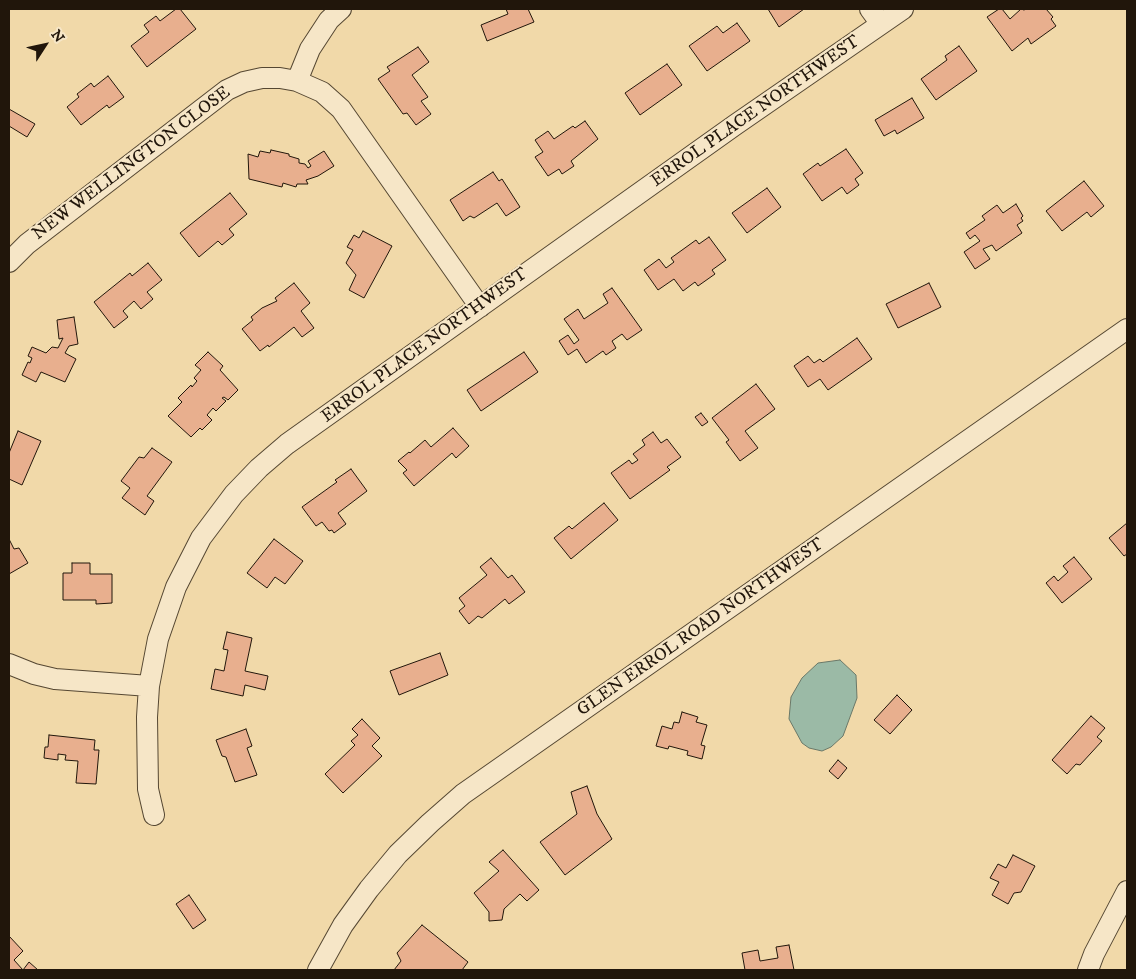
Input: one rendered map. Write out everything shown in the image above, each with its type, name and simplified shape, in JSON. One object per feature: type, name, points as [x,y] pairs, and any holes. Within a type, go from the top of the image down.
[{"type":"street","points":[[297,81],[310,49],[329,20],[341,9]]},
{"type":"street","name":"ERROL PLACE NORTHWEST","points":[[154,815],[148,789],[148,717],[150,686],[158,639],[176,587],[201,538],[234,494],[259,468],[287,444],[735,125],[875,17],[904,9]]},
{"type":"street","name":"NEW WELLINGTON CLOSE","points":[[9,262],[27,244],[227,90],[244,82],[262,78],[280,78],[297,81],[322,92],[341,110],[480,307]]},
{"type":"street","name":"GLEN ERROL ROAD NORTHWEST","points":[[318,970],[343,925],[369,889],[398,854],[430,822],[463,794],[1127,329]]},
{"type":"street","points":[[9,664],[34,674],[55,679],[150,686]]},
{"type":"street","points":[[1088,970],[1094,954],[1127,891]]},
{"type":"shaded area","points":[[840,660],[856,675],[857,698],[843,736],[831,747],[822,751],[809,748],[802,743],[789,719],[791,697],[802,678],[818,663]]},
{"type":"building","points":[[176,9],[180,9],[196,29],[147,67],[131,46],[149,32],[144,25],[156,16],[160,21]]},
{"type":"building","points":[[506,9],[528,9],[534,22],[487,41],[481,25],[508,14]]},
{"type":"building","points":[[768,9],[804,9],[779,27]]},
{"type":"building","points":[[1002,9],[1010,19],[1021,9],[1046,9],[1053,17],[1051,19],[1056,26],[1031,44],[1028,38],[1012,51],[987,17]]},
{"type":"building","points":[[737,23],[750,41],[707,71],[689,46],[717,26],[723,33]]},
{"type":"building","points":[[959,46],[977,71],[936,100],[921,79],[947,60],[945,56]]},
{"type":"building","points":[[418,47],[429,62],[412,75],[428,97],[421,101],[431,114],[416,125],[407,113],[403,114],[378,79],[390,71],[387,67]]},
{"type":"building","points":[[667,64],[682,85],[640,115],[625,93]]},
{"type":"building","points":[[108,76],[124,97],[109,108],[107,105],[81,125],[67,107],[79,97],[77,94],[91,83],[94,87]]},
{"type":"building","points":[[912,98],[924,118],[897,134],[895,130],[884,136],[875,120]]},
{"type":"building","points":[[9,109],[35,124],[27,137],[9,126]]},
{"type":"building","points":[[585,121],[598,139],[571,161],[574,166],[562,174],[559,169],[548,176],[535,157],[543,152],[535,140],[548,131],[554,139],[573,126],[575,128]]},
{"type":"building","points":[[846,149],[863,173],[855,179],[859,185],[847,194],[842,187],[822,201],[803,174],[818,163],[820,166]]},
{"type":"building","points":[[271,150],[289,154],[289,156],[299,159],[299,163],[305,164],[308,168],[311,166],[308,161],[324,151],[334,166],[318,176],[306,180],[308,184],[297,184],[296,187],[283,183],[282,187],[249,179],[248,154],[258,157],[260,151],[270,153]]},
{"type":"building","points":[[493,172],[499,181],[502,179],[520,207],[506,216],[497,203],[474,218],[470,216],[463,221],[450,200]]},
{"type":"building","points":[[1084,181],[1104,206],[1091,217],[1087,212],[1062,231],[1046,211]]},
{"type":"building","points":[[767,188],[781,207],[747,233],[732,213]]},
{"type":"building","points":[[230,193],[247,214],[229,229],[234,235],[222,245],[218,241],[199,257],[180,233]]},
{"type":"building","points":[[1016,204],[1023,216],[1021,218],[1023,221],[1017,225],[1022,233],[996,251],[992,245],[983,249],[990,259],[975,269],[964,252],[980,241],[975,235],[970,239],[966,233],[985,220],[982,216],[997,205],[1003,213]]},
{"type":"building","points":[[363,231],[392,246],[364,298],[349,290],[356,275],[346,263],[353,250],[347,247],[354,235],[359,238]]},
{"type":"building","points":[[709,237],[726,260],[712,270],[715,274],[698,286],[695,282],[683,291],[674,279],[658,290],[644,270],[659,259],[666,268],[674,262],[671,258],[696,240],[699,244]]},
{"type":"building","points":[[148,263],[162,280],[147,292],[153,299],[141,309],[134,301],[123,311],[128,317],[114,328],[94,302],[130,273],[132,276]]},
{"type":"building","points":[[294,283],[310,303],[301,311],[314,328],[302,337],[294,327],[269,347],[268,345],[260,351],[242,329],[253,320],[251,317],[262,308],[277,301],[275,298]]},
{"type":"building","points":[[929,283],[941,307],[898,328],[886,304]]},
{"type":"building","points":[[612,288],[642,330],[627,340],[622,334],[612,341],[616,348],[606,355],[603,351],[586,363],[577,349],[568,355],[559,341],[568,335],[574,344],[579,340],[564,319],[578,309],[584,319],[608,303],[603,294]]},
{"type":"building","points":[[74,317],[78,344],[69,346],[65,353],[76,359],[65,382],[41,372],[36,382],[22,375],[32,358],[28,356],[32,347],[46,353],[52,347],[58,348],[63,338],[59,339],[57,320]]},
{"type":"building","points":[[857,338],[872,359],[828,390],[820,379],[808,387],[794,366],[808,356],[814,363],[820,359],[823,362]]},
{"type":"building","points":[[208,352],[223,366],[220,370],[238,390],[228,400],[224,397],[222,398],[226,401],[216,411],[213,408],[207,415],[212,420],[191,437],[168,416],[182,402],[178,398],[197,381],[194,378],[201,370],[195,365]]},
{"type":"building","points":[[524,352],[538,372],[481,411],[467,390]]},
{"type":"building","points":[[756,384],[775,409],[745,431],[758,448],[740,461],[726,442],[729,440],[712,418]]},
{"type":"building","points":[[701,413],[708,422],[702,426],[695,417]]},
{"type":"building","points":[[453,428],[469,446],[456,458],[452,453],[414,486],[403,473],[407,470],[398,461],[425,440],[431,447]]},
{"type":"building","points":[[18,431],[41,441],[22,485],[9,479],[9,453]]},
{"type":"building","points":[[653,432],[661,443],[667,439],[681,457],[667,467],[670,470],[630,499],[611,473],[629,460],[632,464],[638,460],[633,454],[645,445],[642,440]]},
{"type":"building","points":[[152,448],[172,462],[147,496],[154,501],[145,515],[122,498],[130,488],[121,481],[139,457],[144,458]]},
{"type":"building","points":[[351,469],[367,491],[338,513],[346,524],[334,533],[332,530],[329,531],[322,522],[316,526],[302,507],[337,482],[335,480]]},
{"type":"building","points":[[604,503],[618,520],[571,559],[554,538],[569,526],[572,529]]},
{"type":"building","points":[[1127,523],[1127,554],[1124,556],[1109,538]]},
{"type":"building","points":[[9,539],[14,549],[19,548],[28,563],[9,574]]},
{"type":"building","points":[[274,539],[303,561],[285,584],[275,577],[267,588],[247,573]]},
{"type":"building","points":[[1074,557],[1092,579],[1062,603],[1046,583],[1054,576],[1058,581],[1068,572],[1063,566]]},
{"type":"building","points":[[491,558],[508,578],[512,575],[525,592],[509,604],[505,599],[482,618],[478,616],[469,624],[459,611],[465,606],[459,598],[487,575],[480,567]]},
{"type":"building","points":[[72,563],[90,563],[90,574],[112,574],[112,603],[96,604],[96,600],[63,600],[63,573],[72,573]]},
{"type":"building","points":[[227,632],[252,638],[245,671],[268,676],[265,690],[245,685],[243,696],[211,689],[215,669],[224,671],[228,650],[223,649]]},
{"type":"building","points":[[440,653],[448,675],[399,695],[390,671]]},
{"type":"building","points":[[897,695],[912,710],[890,734],[874,720]]},
{"type":"building","points":[[682,712],[698,717],[696,722],[707,725],[701,745],[705,746],[702,759],[687,755],[688,751],[669,746],[668,749],[656,746],[662,726],[672,729],[674,722],[679,723]]},
{"type":"building","points":[[1091,716],[1105,728],[1097,737],[1102,741],[1080,765],[1076,764],[1067,774],[1052,760]]},
{"type":"building","points":[[362,719],[380,738],[372,746],[382,756],[343,793],[325,774],[355,745],[351,741],[358,735],[352,729]]},
{"type":"building","points":[[246,729],[252,746],[247,748],[257,775],[235,782],[226,757],[222,756],[216,740]]},
{"type":"building","points":[[49,735],[95,740],[94,750],[99,750],[96,784],[76,783],[78,761],[65,760],[66,755],[58,754],[58,760],[44,758],[45,747],[48,747]]},
{"type":"building","points":[[838,760],[847,768],[838,779],[829,771]]},
{"type":"building","points":[[587,786],[597,814],[612,839],[565,875],[540,842],[577,814],[571,792]]},
{"type":"building","points":[[503,850],[539,890],[527,901],[520,894],[504,909],[502,920],[489,921],[489,912],[474,893],[499,871],[489,862]]},
{"type":"building","points":[[1013,855],[1035,866],[1021,892],[1014,893],[1008,904],[992,895],[999,882],[990,878],[998,864],[1006,868]]},
{"type":"building","points":[[189,895],[206,920],[193,929],[176,904]]},
{"type":"building","points":[[422,925],[468,962],[462,970],[394,970],[401,961],[397,953]]},
{"type":"building","points":[[9,936],[23,951],[14,960],[23,970],[9,970]]},
{"type":"building","points":[[789,945],[794,970],[745,970],[742,953],[758,950],[760,961],[778,958],[776,947]]},
{"type":"building","points":[[29,962],[38,970],[23,970]]}]
